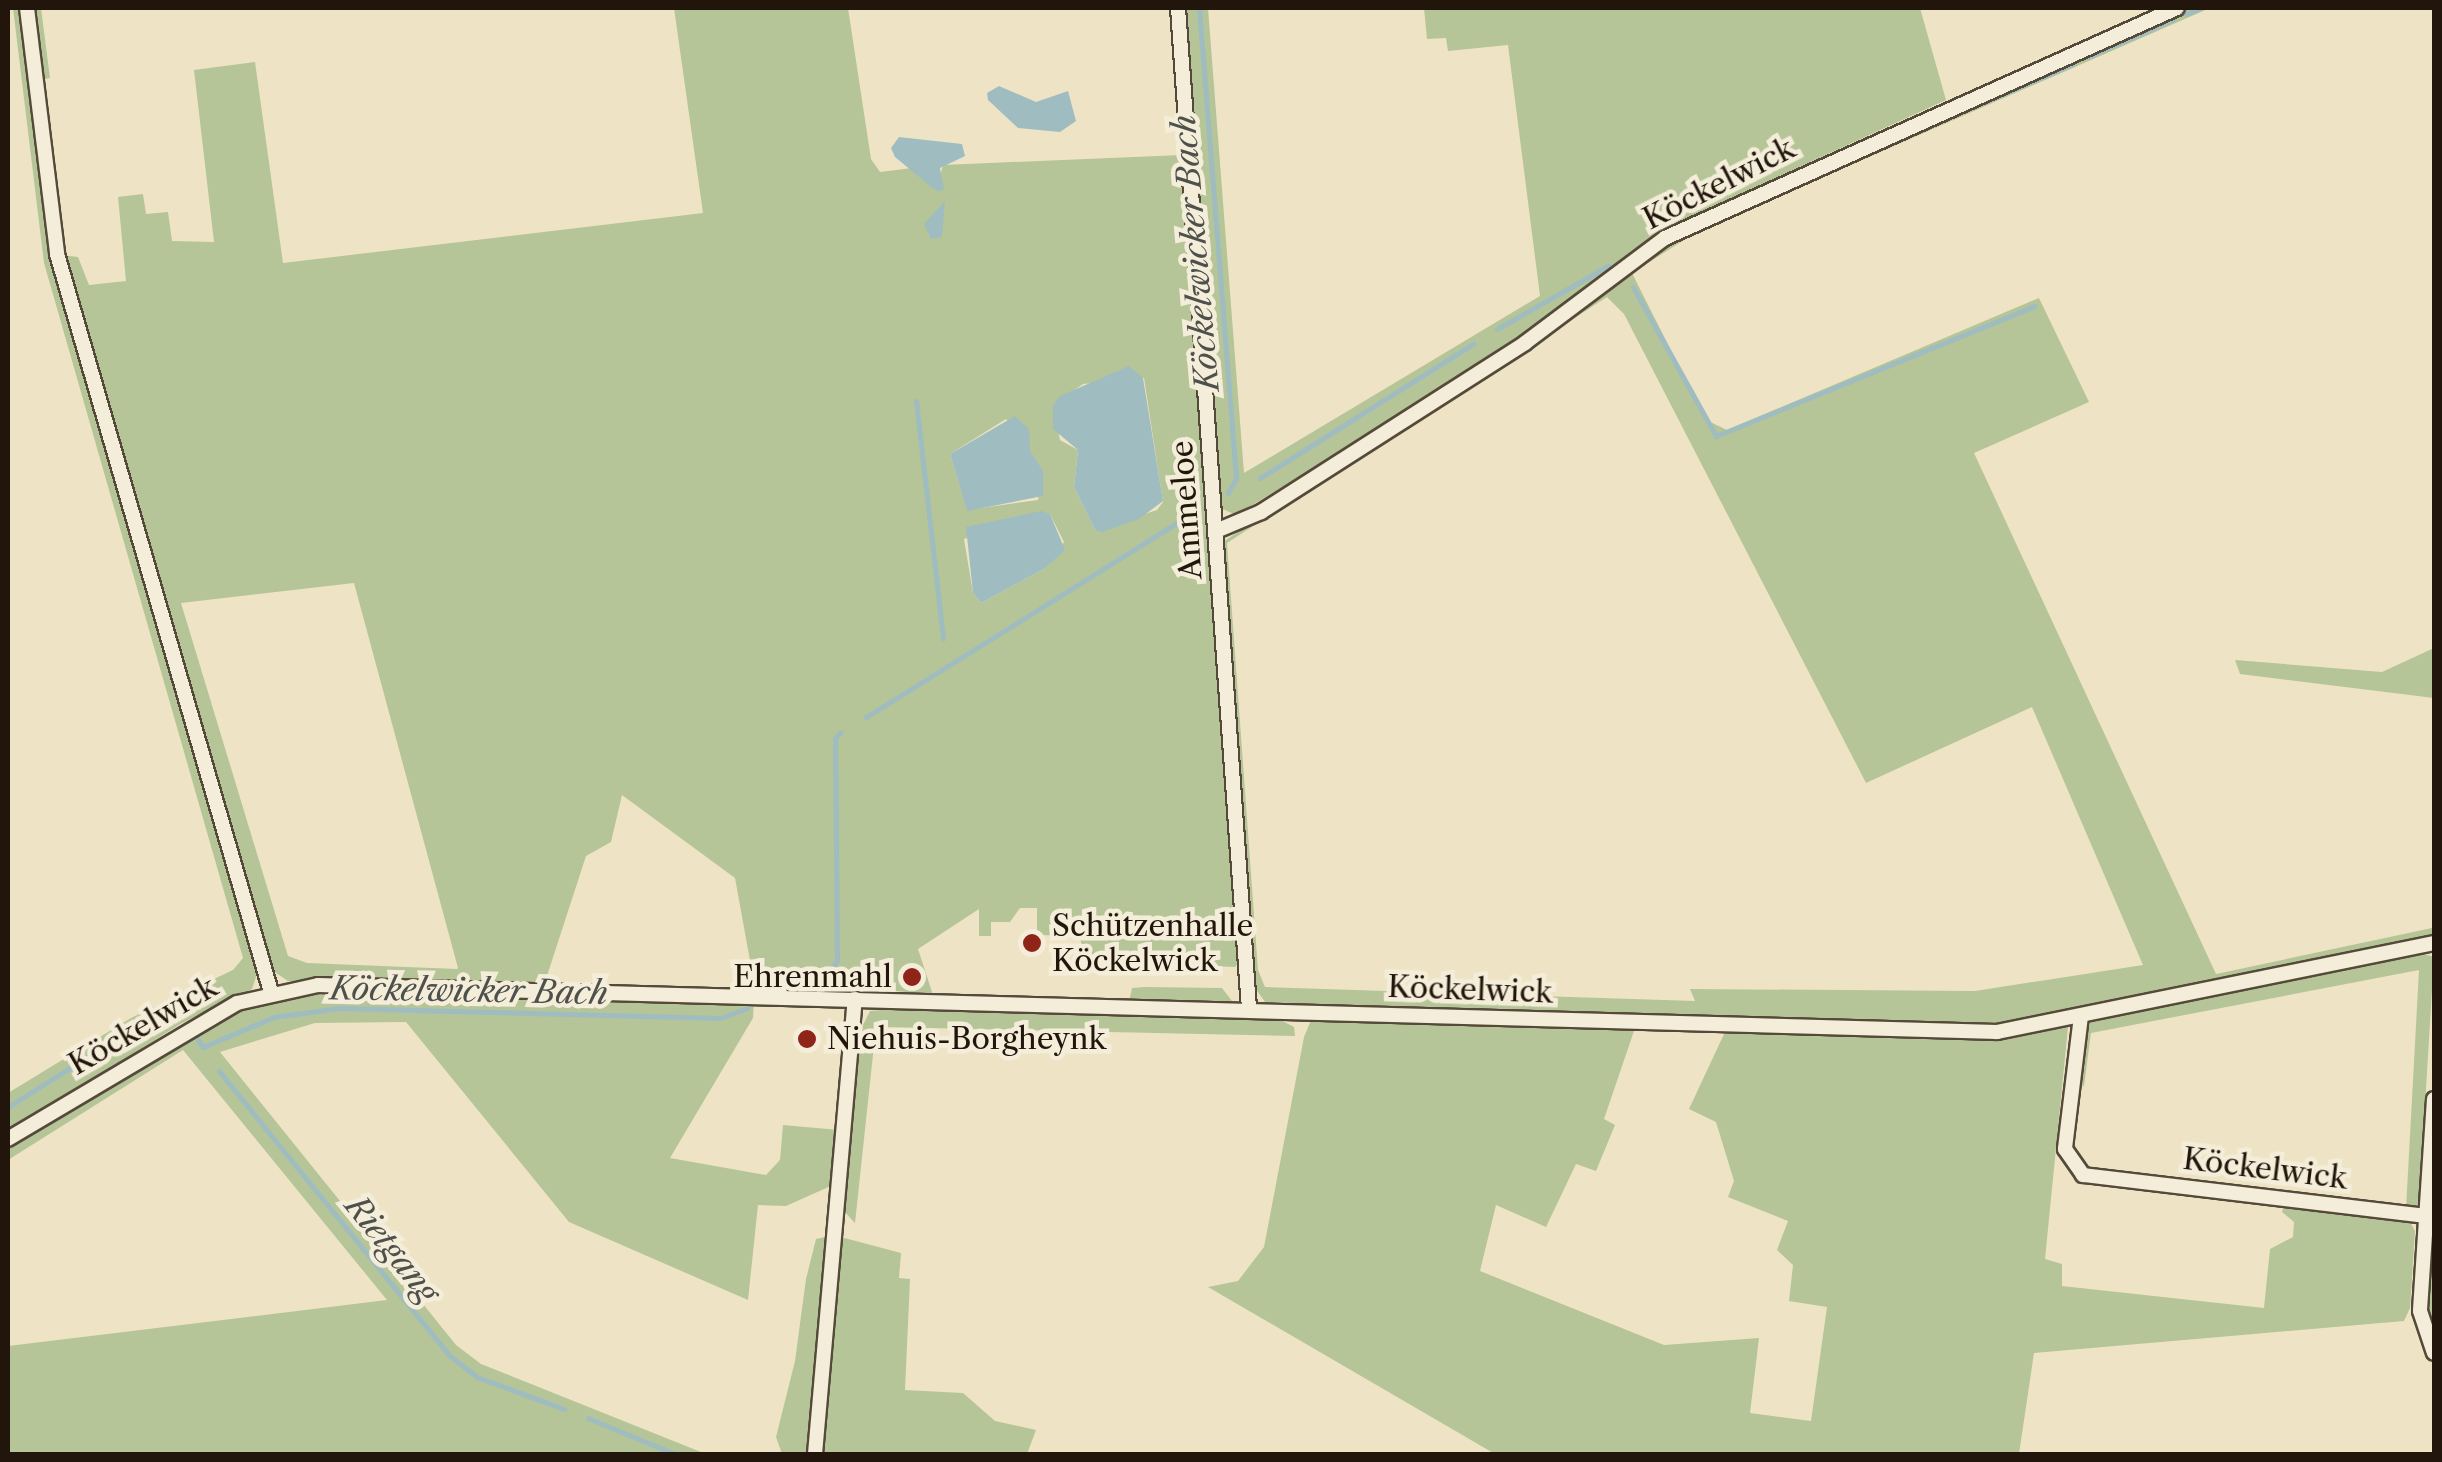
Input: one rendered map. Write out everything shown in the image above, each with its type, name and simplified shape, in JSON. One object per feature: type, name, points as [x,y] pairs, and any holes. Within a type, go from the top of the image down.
[{"type":"street","points":[[28,8],[57,254],[271,992]]},
{"type":"street","name":"Ammeloe","points":[[1178,8],[1249,1009]]},
{"type":"street","name":"Köckelwick","points":[[1216,530],[1261,512],[1525,343],[1664,238],[2177,8]]},
{"type":"street","name":"Köckelwick","points":[[8,1139],[184,1030],[271,992],[374,985],[1249,1009],[1915,1034],[1997,1032],[2434,943]]},
{"type":"street","points":[[815,1454],[856,998]]},
{"type":"street","name":"Köckelwick","points":[[2081,1016],[2065,1149],[2083,1175],[2426,1216]]},
{"type":"street","points":[[2434,1099],[2420,1311],[2434,1353]]},
{"type":"green space","points":[[13,8],[23,8],[52,245],[259,968],[252,989],[182,1023],[8,1131],[8,1093],[131,1018],[233,970],[243,958],[44,263]]},
{"type":"green space","points":[[32,8],[41,8],[50,78],[41,80]]},
{"type":"green space","points":[[674,8],[848,8],[871,159],[880,172],[912,168],[936,191],[943,165],[1181,155],[1241,960],[1235,967],[1101,962],[1081,971],[1081,936],[1037,935],[1037,908],[1020,908],[1010,922],[991,922],[991,936],[979,936],[979,909],[918,949],[933,995],[859,987],[755,988],[735,878],[622,795],[611,842],[586,856],[545,982],[288,981],[270,969],[61,255],[78,257],[89,285],[126,281],[118,197],[143,194],[146,214],[168,212],[172,241],[214,242],[194,70],[255,62],[283,263],[703,213]],"holes":[[[1144,378],[1163,502],[1157,510],[1095,530],[1074,487],[1078,450],[1060,440],[1053,405],[1083,384]],[[1006,419],[1043,470],[1038,500],[967,510],[950,454]],[[1050,514],[1064,542],[1044,569],[981,603],[973,593],[964,539]],[[354,583],[457,969],[307,963],[288,956],[181,603]]]},
{"type":"green space","points":[[1181,8],[1208,8],[1244,473],[1540,296],[1508,45],[1448,51],[1446,38],[1427,39],[1424,8],[1920,8],[1946,100],[1681,221],[1524,339],[1236,515],[1218,507]]},
{"type":"green space","points":[[2187,8],[2210,8],[1697,232],[1632,273],[1706,420],[1727,430],[2039,298],[2089,402],[1974,453],[2216,974],[2432,928],[2434,918],[2434,937],[2015,1023],[1917,1027],[1265,1002],[1251,982],[1221,543],[1518,352],[1668,241],[1747,198]],"holes":[[[1607,297],[1624,314],[1866,783],[2032,707],[2143,965],[1975,991],[1690,989],[1695,1001],[1265,987],[1258,970],[1227,543]]]},
{"type":"green space","points":[[2434,648],[2434,698],[2240,674],[2235,660],[2382,672]]},
{"type":"green space","points":[[2417,952],[2434,957],[2419,1204],[2406,1209],[2419,970],[2091,1033],[2084,1086],[2075,1085],[2090,1022]]},
{"type":"green space","points":[[1132,988],[1222,988],[1232,1001],[1129,1002]]},
{"type":"green space","points":[[327,990],[754,1000],[753,1018],[670,1158],[766,1175],[780,1160],[783,1125],[839,1130],[833,1185],[786,1206],[758,1205],[748,1300],[569,1222],[406,1022],[315,1023],[220,1052],[456,1345],[481,1364],[706,1454],[8,1454],[8,1346],[387,1300],[183,1050],[8,1160],[8,1146],[205,1024],[253,1004]]},
{"type":"green space","points":[[919,1007],[1273,1016],[1294,1027],[1295,1036],[884,1027],[875,1036],[855,1223],[842,1209],[858,1035],[870,1011]]},
{"type":"green space","points":[[1311,1020],[1635,1028],[1604,1119],[1615,1125],[1596,1171],[1576,1164],[1546,1227],[1496,1205],[1480,1271],[1664,1345],[1759,1338],[1750,1413],[1811,1421],[1827,1307],[1789,1301],[1793,1265],[1777,1250],[1788,1221],[1728,1197],[1734,1181],[1716,1122],[1689,1109],[1725,1032],[1964,1040],[2068,1027],[2045,1259],[2062,1264],[2062,1286],[2264,1308],[2270,1249],[2293,1237],[2294,1222],[2282,1212],[2284,1204],[2409,1220],[2415,1231],[2410,1308],[2404,1321],[2034,1353],[2019,1454],[1495,1454],[1208,1287],[1238,1281],[1264,1247],[1304,1037]]},
{"type":"green space","points":[[2434,1203],[2434,1342],[2426,1315]]},
{"type":"green space","points":[[830,1236],[809,1454],[782,1454],[776,1437],[795,1361],[806,1279],[816,1239]]},
{"type":"green space","points":[[837,1236],[901,1253],[899,1278],[910,1279],[905,1390],[963,1393],[995,1421],[1036,1430],[1027,1454],[820,1454]]},
{"type":"water","points":[[999,86],[1036,102],[1068,91],[1076,121],[1060,132],[1018,128],[988,100],[987,93]]},
{"type":"water","points":[[899,137],[962,144],[965,156],[940,168],[944,190],[936,191],[895,157],[891,148]]},
{"type":"water","points":[[945,201],[942,237],[931,239],[924,224]]},
{"type":"water","points":[[1129,366],[1143,378],[1163,501],[1139,519],[1102,532],[1095,530],[1074,487],[1078,450],[1053,429],[1053,405],[1060,396]]},
{"type":"water","points":[[1015,416],[1029,429],[1030,451],[1043,470],[1043,496],[967,511],[950,454]]},
{"type":"water","points":[[1041,511],[1050,514],[1065,550],[1044,569],[981,603],[973,593],[966,527]]},
{"type":"waterway","name":"Köckelwicker Bach","points":[[1199,8],[1236,478],[1228,493]]},
{"type":"waterway","points":[[2186,14],[2200,8]]},
{"type":"waterway","points":[[2088,57],[2174,19]]},
{"type":"waterway","points":[[1975,106],[2073,64]]},
{"type":"waterway","points":[[1497,329],[1608,266]]},
{"type":"waterway","points":[[1633,287],[1716,436],[2034,306]]},
{"type":"waterway","points":[[1260,478],[1473,344]]},
{"type":"waterway","points":[[916,401],[943,638]]},
{"type":"waterway","name":"Köckelwicker Bach","points":[[866,717],[1194,512]]},
{"type":"waterway","name":"Köckelwicker Bach","points":[[769,981],[783,971],[826,974],[837,961],[835,738],[841,732]]},
{"type":"waterway","name":"Köckelwicker Bach","points":[[198,1040],[203,1047],[274,1017],[339,1008],[720,1018],[747,1008]]},
{"type":"waterway","name":"Köckelwicker Bach","points":[[8,1107],[152,1016],[180,1013]]},
{"type":"waterway","name":"Rietgang","points":[[219,1071],[449,1355],[477,1377],[564,1409]]},
{"type":"waterway","points":[[2434,1292],[2434,1299]]},
{"type":"waterway","name":"Rietgang","points":[[588,1418],[675,1454]]},
{"type":"place","name":"Schützenhalle Köckelwick","points":[[1032,943]]},
{"type":"place","name":"Ehrenmahl","points":[[912,977]]},
{"type":"place","name":"Niehuis-Borgheynk","points":[[807,1039]]}]
